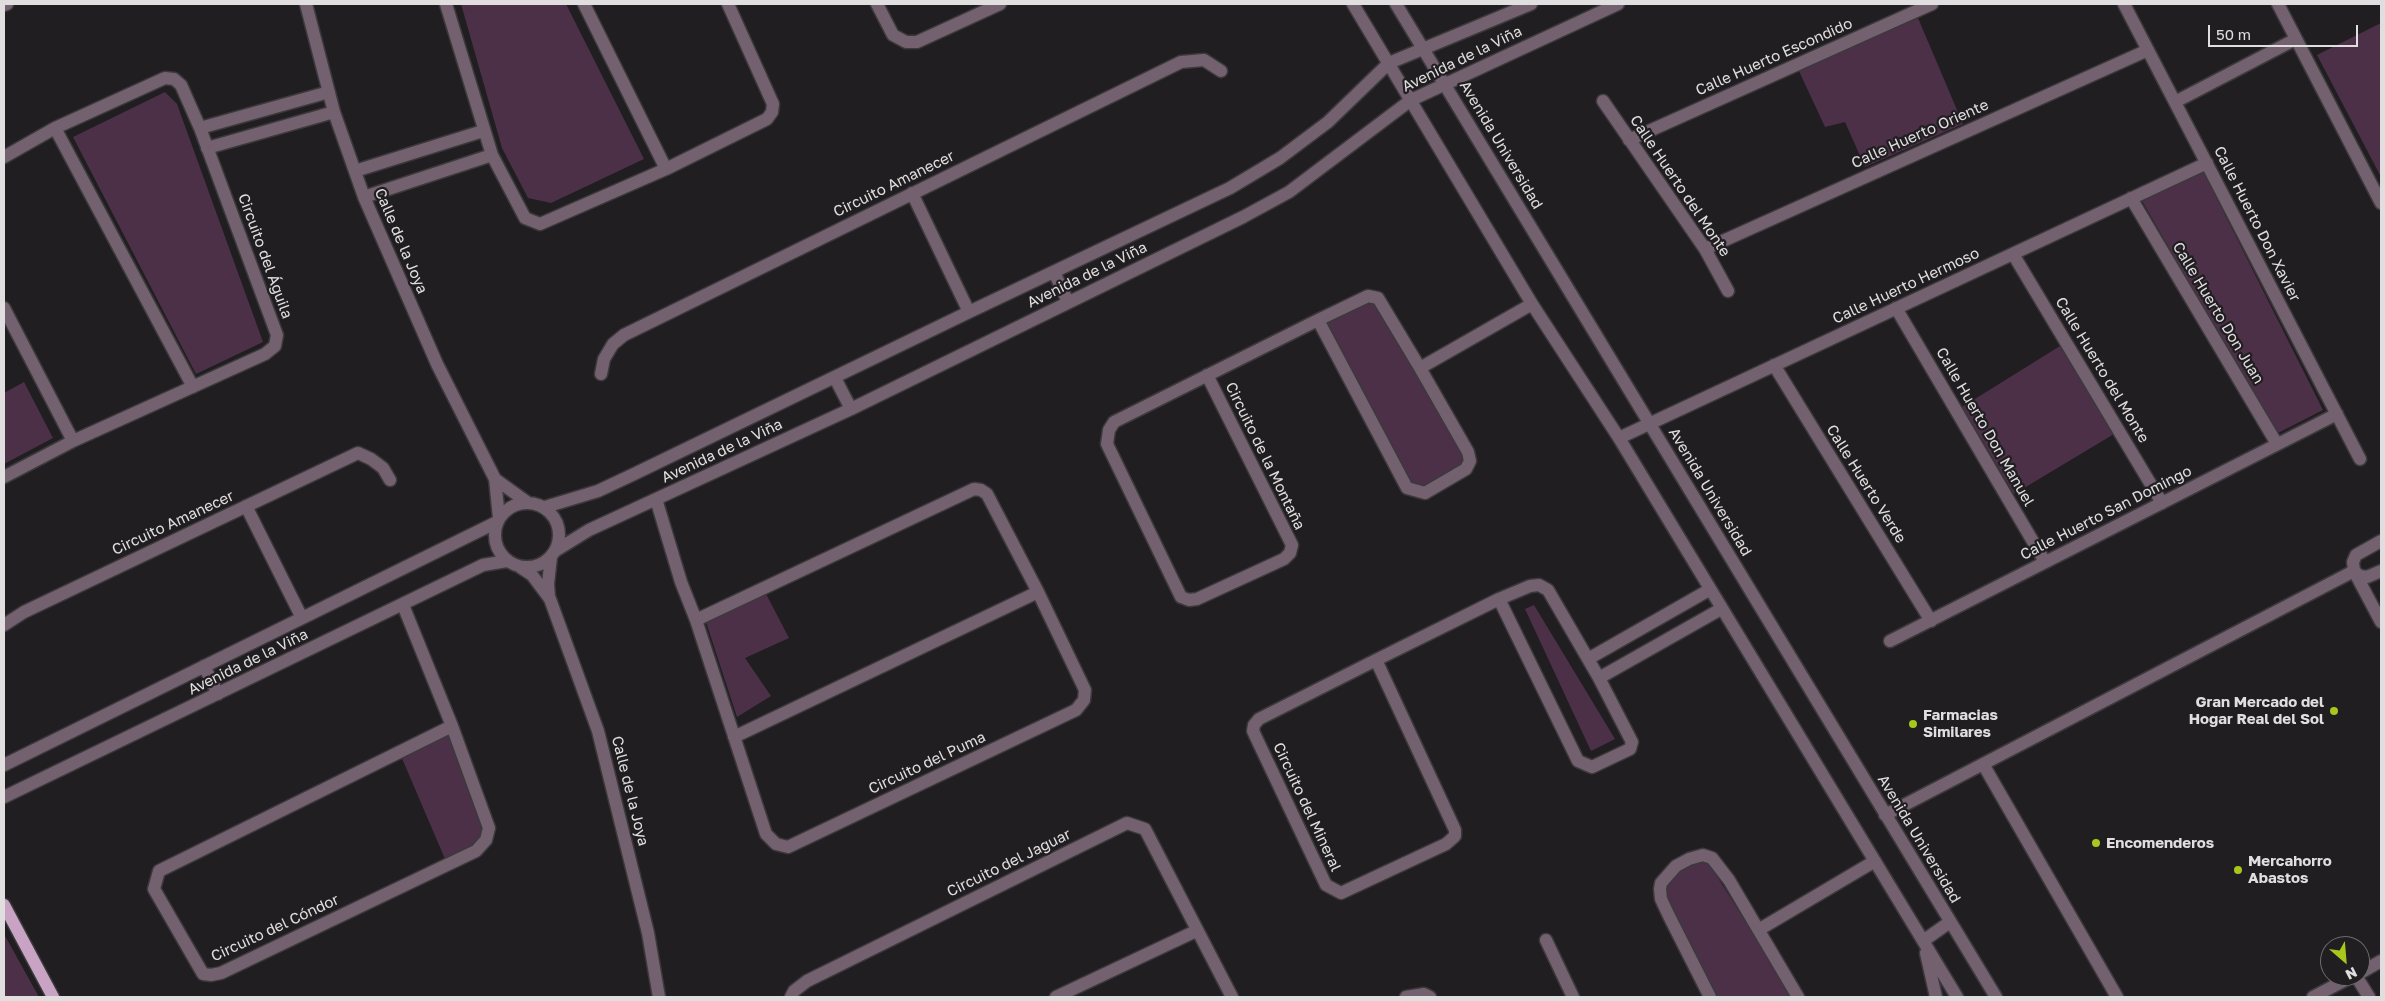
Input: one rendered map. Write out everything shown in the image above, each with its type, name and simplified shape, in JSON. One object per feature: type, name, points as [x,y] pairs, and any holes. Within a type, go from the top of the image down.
[{"type":"main road","points":[[4,905],[53,997]]},
{"type":"street","name":"Calle de la Joya","points":[[306,4],[334,112],[364,196],[437,364],[495,479],[498,520]]},
{"type":"street","points":[[446,4],[483,131],[492,155],[526,218],[540,224],[666,169],[767,119],[772,112],[773,104],[728,4]]},
{"type":"street","points":[[584,4],[666,169]]},
{"type":"street","points":[[877,4],[893,35],[906,42],[917,42],[1000,4]]},
{"type":"street","points":[[1353,4],[1532,304],[1618,438],[1957,997]]},
{"type":"street","name":"Avenida Universidad","points":[[1396,4],[1996,997]]},
{"type":"street","name":"Avenida de la Viña","points":[[545,508],[598,491],[1230,188],[1280,158],[1328,122],[1389,63],[1531,4]]},
{"type":"street","name":"Avenida de la Viña","points":[[554,554],[589,530],[851,409],[1289,192],[1411,100],[1444,83],[1618,4]]},
{"type":"street","name":"Calle Huerto Escondido","points":[[1629,140],[1932,4]]},
{"type":"street","name":"Calle Huerto Don Xavier","points":[[2124,4],[2360,459]]},
{"type":"street","points":[[2278,4],[2381,203]]},
{"type":"street","points":[[2175,102],[2296,39]]},
{"type":"street","name":"Calle Huerto Oriente","points":[[1705,249],[2148,50]]},
{"type":"street","name":"Circuito Amanecer","points":[[601,374],[604,359],[613,344],[624,335],[912,193],[1181,62],[1204,60],[1221,71]]},
{"type":"street","name":"Circuito del Águila","points":[[4,157],[55,128],[165,78],[174,79],[181,85],[200,128],[277,335],[275,346],[265,354],[73,440],[4,477]]},
{"type":"street","points":[[200,128],[329,92]]},
{"type":"street","name":"Calle Huerto del Monte","points":[[1604,101],[1705,249],[1728,291]]},
{"type":"street","points":[[207,148],[334,112]]},
{"type":"street","points":[[55,128],[193,386]]},
{"type":"street","points":[[355,171],[483,131]]},
{"type":"street","points":[[364,196],[492,155]]},
{"type":"street","name":"Calle Huerto Hermoso","points":[[1618,438],[2207,163]]},
{"type":"street","points":[[912,193],[969,312]]},
{"type":"street","name":"Calle Huerto Don Juan","points":[[2131,198],[2277,444]]},
{"type":"street","name":"Calle Huerto del Monte","points":[[2013,254],[2162,503]]},
{"type":"street","points":[[1054,272],[1068,302]]},
{"type":"street","name":"Circuito de la Montaña","points":[[1207,375],[1292,546],[1290,553],[1284,559],[1197,600],[1189,600],[1181,597],[1107,444],[1107,438],[1114,422],[1207,375],[1318,320],[1368,296],[1378,298],[1468,452],[1470,460],[1466,469],[1424,493],[1407,488],[1318,320]]},
{"type":"street","points":[[1420,368],[1532,304]]},
{"type":"street","points":[[4,308],[73,440]]},
{"type":"street","name":"Calle Huerto Don Manuel","points":[[1896,308],[2045,562]]},
{"type":"street","name":"Calle Huerto Verde","points":[[1774,365],[1931,621]]},
{"type":"street","points":[[835,378],[851,409]]},
{"type":"street","name":"Calle Huerto San Domingo","points":[[1890,641],[2337,414]]},
{"type":"street","name":"Circuito Amanecer","points":[[4,625],[24,612],[358,453],[371,459],[382,468],[390,480]]},
{"type":"street","name":"Calle de la Joya","points":[[495,479],[528,502]]},
{"type":"street","name":"Circuito del Puma","points":[[656,499],[681,582],[696,620],[766,834],[776,844],[788,847],[1076,710],[1084,700],[1085,690],[1038,592],[987,494],[974,489],[696,620]]},
{"type":"street","points":[[528,502],[545,508],[556,520],[559,527],[560,535],[554,554],[537,566],[520,567],[507,561],[496,544],[494,533],[498,520],[512,506],[528,502]]},
{"type":"street","points":[[246,506],[302,618]]},
{"type":"street","name":"Avenida de la Viña","points":[[4,765],[498,520]]},
{"type":"street","points":[[2381,540],[2356,555],[2352,562],[2354,571],[2381,622]]},
{"type":"street","name":"Calle de la Joya","points":[[554,554],[548,584],[550,599],[598,731],[648,933],[659,997]]},
{"type":"street","name":"Avenida de la Viña","points":[[4,798],[483,565],[507,561]]},
{"type":"street","name":"Calle de la Joya","points":[[520,567],[532,575],[550,599]]},
{"type":"street","points":[[1885,815],[2354,571]]},
{"type":"street","points":[[2354,571],[2360,576],[2367,577],[2381,571]]},
{"type":"street","name":"Circuito del Mineral","points":[[1376,660],[1455,830],[1455,836],[1446,844],[1341,893],[1326,885],[1253,731],[1254,724],[1259,719],[1376,660],[1499,599],[1530,586],[1539,585],[1548,590],[1599,678],[1632,742],[1630,750],[1592,767],[1578,761],[1499,599]]},
{"type":"street","points":[[1588,659],[1709,590]]},
{"type":"street","points":[[734,737],[1038,592]]},
{"type":"street","name":"Circuito del Cóndor","points":[[403,605],[452,726],[489,828],[486,840],[476,850],[221,973],[203,974],[154,889],[159,871],[452,726]]},
{"type":"street","points":[[1599,678],[1721,609]]},
{"type":"street","points":[[204,666],[218,694]]},
{"type":"street","points":[[1983,764],[2117,997]]},
{"type":"street","name":"Circuito del Jaguar","points":[[791,997],[794,991],[807,980],[1126,823],[1145,829],[1196,931],[1232,997]]},
{"type":"street","points":[[1710,997],[1661,900],[1662,883],[1676,866],[1689,859],[1703,855],[1712,858],[1729,880],[1760,929],[1798,997]]},
{"type":"street","points":[[1760,929],[1875,861]]},
{"type":"street","points":[[1924,941],[1950,922]]},
{"type":"street","points":[[1056,997],[1196,931]]},
{"type":"street","points":[[1546,940],[1573,997]]},
{"type":"street","points":[[1924,941],[1936,997]]},
{"type":"street","points":[[2313,997],[2335,986]]},
{"type":"street","points":[[2362,986],[2369,997]]},
{"type":"street","points":[[1406,997],[1424,994],[1430,997]]},
{"type":"shaded area","points":[[461,4],[566,4],[644,159],[551,203],[528,198],[502,148]]},
{"type":"shaded area","points":[[1918,18],[1963,124],[1865,167],[1845,122],[1825,127],[1798,69]]},
{"type":"shaded area","points":[[2381,23],[2381,175],[2380,175],[2317,55]]},
{"type":"shaded area","points":[[165,92],[177,104],[263,342],[196,374],[73,137]]},
{"type":"shaded area","points":[[2203,171],[2323,410],[2276,434],[2141,199]]},
{"type":"shaded area","points":[[1368,298],[1375,300],[1463,457],[1462,467],[1422,489],[1408,485],[1323,320]]},
{"type":"shaded area","points":[[2060,346],[2114,434],[2014,494],[1962,407]]},
{"type":"shaded area","points":[[24,382],[53,438],[4,464],[4,393]]},
{"type":"shaded area","points":[[763,588],[789,638],[745,658],[771,696],[737,717],[706,622]]},
{"type":"shaded area","points":[[1534,605],[1615,739],[1591,751],[1525,609]]},
{"type":"shaded area","points":[[450,731],[483,832],[479,847],[445,859],[401,756]]},
{"type":"shaded area","points":[[1689,862],[1708,862],[1793,997],[1715,997],[1664,898],[1666,883]]},
{"type":"shaded area","points":[[4,934],[39,997],[4,997]]},
{"type":"place","name":"Gran Mercado del Hogar Real del Sol","points":[[2334,711]]},
{"type":"place","name":"Farmacias Similares","points":[[1913,724]]},
{"type":"place","name":"Encomenderos","points":[[2096,843]]},
{"type":"place","name":"Mercahorro Abastos","points":[[2238,870]]}]
